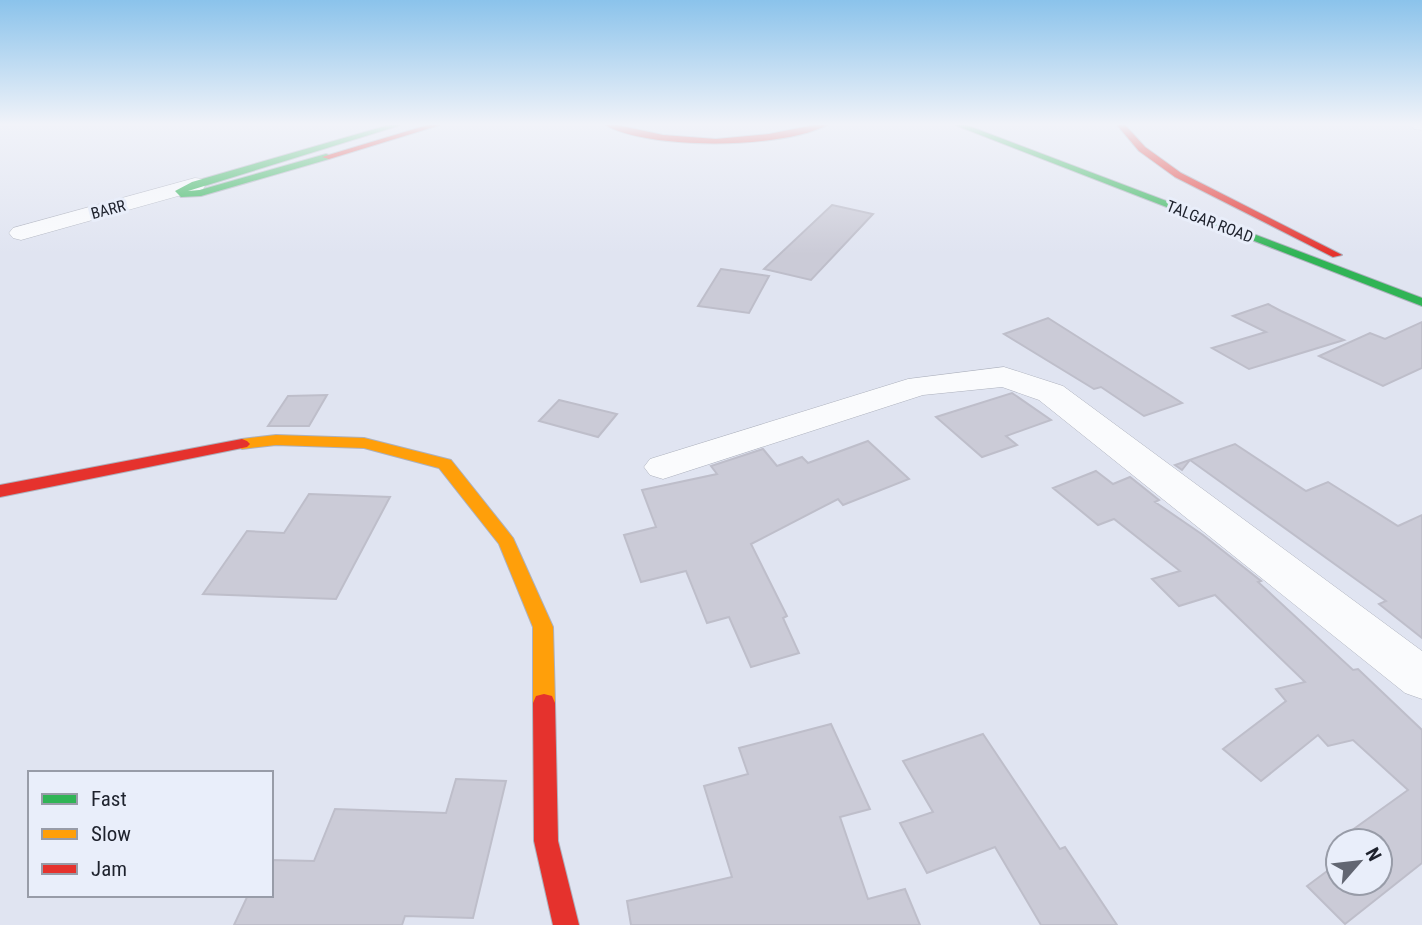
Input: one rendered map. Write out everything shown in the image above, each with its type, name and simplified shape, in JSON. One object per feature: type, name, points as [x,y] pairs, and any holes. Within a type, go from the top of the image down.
[{"type":"main road","points":[[198,189],[268,168]]},
{"type":"main road","name":"TALGAR ROAD","points":[[1072,168],[1422,302]]},
{"type":"main road","name":"TALGAR ROAD","points":[[1107,168],[1338,255]]},
{"type":"main road","points":[[1169,168],[1338,255],[1422,287]]},
{"type":"main road","points":[[0,491],[219,447],[276,440],[364,443],[445,464],[507,542],[542,627],[546,841],[566,925]]},
{"type":"street","name":"BARR","points":[[28,237],[198,189]]},
{"type":"street","points":[[663,467],[919,386],[1004,377],[1051,393],[1422,678]]},
{"type":"building","points":[[832,205],[873,214],[811,280],[764,269]]},
{"type":"building","points":[[721,269],[769,276],[749,313],[698,306]]},
{"type":"building","points":[[1268,304],[1344,340],[1249,369],[1212,348],[1266,332],[1233,316]]},
{"type":"building","points":[[1048,318],[1182,403],[1144,416],[1101,387],[1094,389],[1004,334]]},
{"type":"building","points":[[1422,322],[1422,368],[1383,386],[1319,356],[1370,333],[1385,339]]},
{"type":"building","points":[[1012,393],[1051,420],[1006,436],[1017,445],[982,457],[936,417]]},
{"type":"building","points":[[327,395],[309,426],[268,426],[288,396]]},
{"type":"building","points":[[559,400],[617,414],[598,437],[539,421]]},
{"type":"building","points":[[868,441],[909,479],[843,505],[838,499],[751,544],[787,616],[783,618],[799,653],[751,667],[729,617],[707,623],[686,571],[641,582],[624,535],[656,527],[642,490],[717,474],[711,466],[763,449],[777,466],[802,457],[808,463]]},
{"type":"building","points":[[1235,444],[1306,491],[1328,482],[1398,526],[1422,515],[1422,638],[1379,604],[1386,601],[1190,460],[1182,470],[1175,465]]},
{"type":"building","points":[[1096,471],[1113,484],[1130,477],[1159,500],[1155,502],[1203,535],[1261,581],[1258,582],[1353,670],[1358,669],[1422,730],[1422,863],[1394,885],[1394,827],[1356,827],[1408,790],[1353,740],[1328,746],[1318,735],[1261,781],[1223,749],[1286,701],[1276,689],[1305,682],[1215,595],[1179,606],[1152,579],[1180,571],[1114,519],[1098,525],[1053,488]]},
{"type":"building","points":[[309,494],[390,497],[336,599],[203,594],[247,531],[284,533]]},
{"type":"building","points":[[831,724],[870,809],[840,817],[868,899],[905,889],[920,925],[631,925],[627,901],[732,877],[704,786],[748,774],[739,748]]},
{"type":"building","points":[[983,734],[1060,849],[1065,847],[1117,925],[1041,925],[995,847],[927,873],[900,823],[933,812],[903,761]]},
{"type":"building","points":[[456,779],[506,781],[473,918],[405,916],[402,925],[234,925],[247,897],[273,897],[273,860],[314,861],[335,809],[446,813]]},
{"type":"building","points":[[1324,873],[1324,897],[1379,897],[1345,924],[1307,886]]},
{"type":"traffic: fast","points":[[249,168],[195,184],[180,191],[181,194],[201,193],[287,168]]},
{"type":"traffic: fast","points":[[1072,168],[1422,302]]},
{"type":"traffic: slow","points":[[242,444],[276,440],[364,443],[445,464],[507,542],[543,627],[544,703]]},
{"type":"traffic: jam","points":[[1169,168],[1337,255]]},
{"type":"traffic: jam","points":[[0,491],[242,444]]},
{"type":"traffic: jam","points":[[544,703],[546,841],[566,925]]}]
